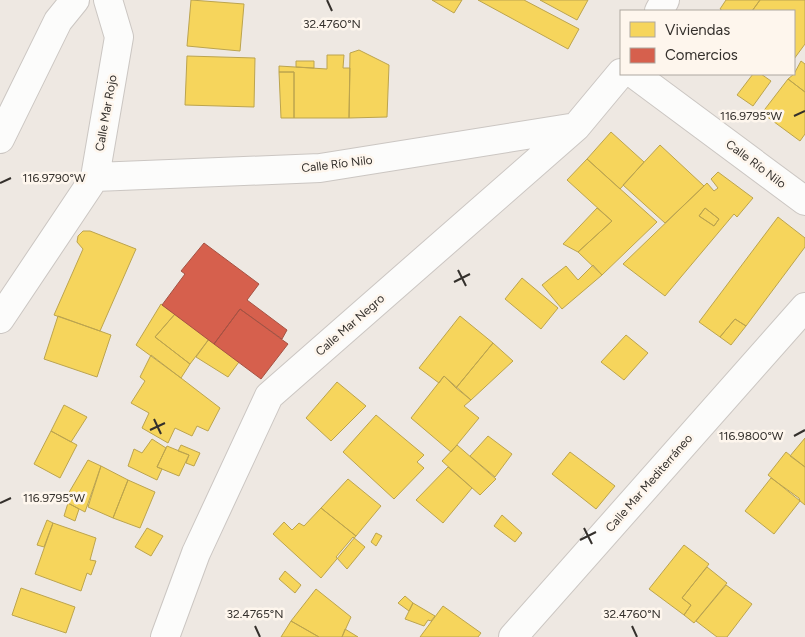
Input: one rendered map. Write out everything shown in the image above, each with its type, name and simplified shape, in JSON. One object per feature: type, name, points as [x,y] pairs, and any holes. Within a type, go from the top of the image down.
[{"type":"street","points":[[0,139],[58,21],[75,0]]},
{"type":"street","name":"Calle Mar Rojo","points":[[0,319],[95,177],[118,37],[108,0]]},
{"type":"street","name":"Calle Mar Negro","points":[[165,637],[196,553],[269,396],[576,127],[620,74]]},
{"type":"street","name":"Calle Río Nilo","points":[[635,75],[805,201]]},
{"type":"street","name":"Calle Río Nilo","points":[[95,177],[320,168],[576,127]]},
{"type":"street","name":"Calle Mar Mediterráneo","points":[[513,637],[805,307]]},
{"type":"building: Viviendas","points":[[191,0],[244,4],[240,51],[187,46]]},
{"type":"building: Viviendas","points":[[432,0],[462,0],[454,13]]},
{"type":"building: Viviendas","points":[[478,0],[524,0],[579,29],[568,49]]},
{"type":"building: Viviendas","points":[[540,0],[588,0],[577,20]]},
{"type":"building: Viviendas","points":[[726,0],[760,0],[753,10],[720,9]]},
{"type":"building: Viviendas","points":[[760,0],[805,0],[805,44],[795,58],[795,10],[753,10]]},
{"type":"building: Viviendas","points":[[359,50],[389,65],[387,117],[349,118],[350,53]]},
{"type":"building: Viviendas","points":[[327,55],[344,55],[343,68],[350,68],[349,118],[294,118],[294,72],[279,72],[279,66],[327,69]]},
{"type":"building: Viviendas","points":[[187,56],[255,58],[254,107],[185,105]]},
{"type":"building: Viviendas","points":[[296,61],[314,61],[314,68],[296,67]]},
{"type":"building: Viviendas","points":[[801,61],[805,64],[805,92],[788,79],[795,75]]},
{"type":"building: Viviendas","points":[[279,72],[294,72],[294,118],[281,118]]},
{"type":"building: Viviendas","points":[[752,75],[762,75],[771,81],[753,106],[737,95]]},
{"type":"building: Viviendas","points":[[788,79],[805,92],[805,134],[800,141],[762,113]]},
{"type":"building: Viviendas","points":[[611,132],[644,162],[620,189],[587,159]]},
{"type":"building: Viviendas","points":[[660,145],[704,186],[665,223],[623,185]]},
{"type":"building: Viviendas","points":[[587,159],[657,222],[602,275],[578,252],[612,221],[567,180]]},
{"type":"building: Viviendas","points":[[718,172],[753,198],[737,217],[734,214],[665,296],[623,264],[707,183],[714,191],[718,188],[711,179]],"holes":[[[705,208],[719,219],[714,226],[699,216]]]},
{"type":"building: Viviendas","points":[[597,208],[612,221],[578,252],[563,244]]},
{"type":"building: Viviendas","points":[[705,208],[719,219],[714,226],[699,216]]},
{"type":"building: Viviendas","points":[[778,217],[805,238],[805,247],[746,326],[735,319],[720,337],[699,322]]},
{"type":"building: Viviendas","points":[[83,231],[90,231],[136,249],[100,331],[54,315],[83,249],[77,242],[78,236]]},
{"type":"building: Viviendas","points":[[593,265],[602,275],[562,309],[542,285],[566,266],[578,280]]},
{"type":"building: Viviendas","points":[[522,278],[558,308],[541,329],[505,299]]},
{"type":"building: Viviendas","points":[[161,304],[175,314],[155,337],[190,364],[181,378],[136,345]]},
{"type":"building: Viviendas","points":[[175,314],[209,339],[190,364],[155,337]]},
{"type":"building: Viviendas","points":[[58,316],[111,335],[97,377],[44,359]]},
{"type":"building: Viviendas","points":[[460,316],[493,343],[456,388],[444,376],[439,383],[419,368]]},
{"type":"building: Viviendas","points":[[735,319],[746,326],[731,345],[720,337]]},
{"type":"building: Viviendas","points":[[626,335],[648,353],[624,380],[601,362]]},
{"type":"building: Viviendas","points":[[209,339],[239,362],[228,377],[196,357]]},
{"type":"building: Viviendas","points":[[493,343],[513,361],[471,400],[456,388]]},
{"type":"building: Viviendas","points":[[151,355],[220,408],[208,431],[197,426],[192,436],[175,428],[168,443],[142,428],[149,413],[131,403],[145,381],[140,377]]},
{"type":"building: Viviendas","points":[[444,376],[471,400],[464,406],[479,418],[451,452],[411,418]]},
{"type":"building: Viviendas","points":[[337,382],[366,406],[331,441],[306,418]]},
{"type":"building: Viviendas","points":[[64,405],[87,417],[71,442],[51,431]]},
{"type":"building: Viviendas","points":[[376,415],[424,455],[417,462],[424,468],[394,499],[343,452]]},
{"type":"building: Viviendas","points":[[51,431],[77,445],[60,478],[34,464]]},
{"type":"building: Viviendas","points":[[488,436],[512,454],[495,477],[470,456]]},
{"type":"building: Viviendas","points":[[805,438],[805,467],[790,456]]},
{"type":"building: Viviendas","points":[[152,439],[166,448],[157,467],[162,469],[157,480],[128,466],[134,449],[142,453]]},
{"type":"building: Viviendas","points":[[181,445],[200,453],[194,466],[186,463],[189,455],[178,451]]},
{"type":"building: Viviendas","points":[[457,445],[496,479],[480,495],[442,461]]},
{"type":"building: Viviendas","points":[[167,446],[189,455],[179,476],[157,467]]},
{"type":"building: Viviendas","points":[[570,452],[615,486],[596,509],[552,474]]},
{"type":"building: Viviendas","points":[[786,452],[805,467],[805,505],[768,475]]},
{"type":"building: Viviendas","points":[[88,460],[101,466],[85,512],[64,501]]},
{"type":"building: Viviendas","points":[[101,466],[128,480],[113,518],[88,507]]},
{"type":"building: Viviendas","points":[[448,467],[472,488],[443,523],[416,500]]},
{"type":"building: Viviendas","points":[[771,478],[799,498],[800,501],[774,534],[745,511]]},
{"type":"building: Viviendas","points":[[348,479],[381,506],[356,536],[321,508]]},
{"type":"building: Viviendas","points":[[128,480],[155,492],[140,528],[113,518]]},
{"type":"building: Viviendas","points":[[68,503],[79,509],[75,521],[64,516]]},
{"type":"building: Viviendas","points":[[321,508],[356,536],[321,578],[273,534],[284,522],[292,530],[299,523],[304,526]]},
{"type":"building: Viviendas","points":[[502,515],[522,533],[515,542],[494,526]]},
{"type":"building: Viviendas","points":[[47,520],[53,523],[44,547],[37,545]]},
{"type":"building: Viviendas","points":[[53,523],[96,538],[90,560],[96,561],[91,575],[87,573],[81,591],[35,574]]},
{"type":"building: Viviendas","points":[[147,528],[163,536],[151,556],[135,547]]},
{"type":"building: Viviendas","points":[[376,533],[382,536],[376,546],[371,542]]},
{"type":"building: Viviendas","points":[[353,537],[365,547],[347,569],[336,557]]},
{"type":"building: Viviendas","points":[[684,545],[709,564],[682,598],[691,605],[684,615],[649,589]]},
{"type":"building: Viviendas","points":[[707,567],[727,583],[694,623],[684,615],[691,605],[682,598]]},
{"type":"building: Viviendas","points":[[285,571],[301,585],[295,593],[279,579]]},
{"type":"building: Viviendas","points":[[726,585],[752,604],[727,637],[717,637],[696,621]]},
{"type":"building: Viviendas","points":[[21,588],[75,607],[66,633],[12,615]]},
{"type":"building: Viviendas","points":[[316,589],[351,617],[342,637],[319,637],[291,621]]},
{"type":"building: Viviendas","points":[[405,596],[413,603],[409,611],[398,603]]},
{"type":"building: Viviendas","points":[[413,603],[435,616],[431,621],[428,620],[424,626],[405,619]]},
{"type":"building: Viviendas","points":[[443,606],[481,633],[478,637],[420,637]]},
{"type":"building: Viviendas","points":[[291,621],[319,637],[281,637]]},
{"type":"building: Viviendas","points":[[345,629],[358,637],[342,637]]},
{"type":"building: Comercios","points":[[204,243],[259,284],[247,300],[287,330],[282,339],[240,309],[214,344],[162,305],[185,274],[181,271]]},
{"type":"building: Comercios","points":[[240,309],[288,344],[261,379],[214,344]]}]
